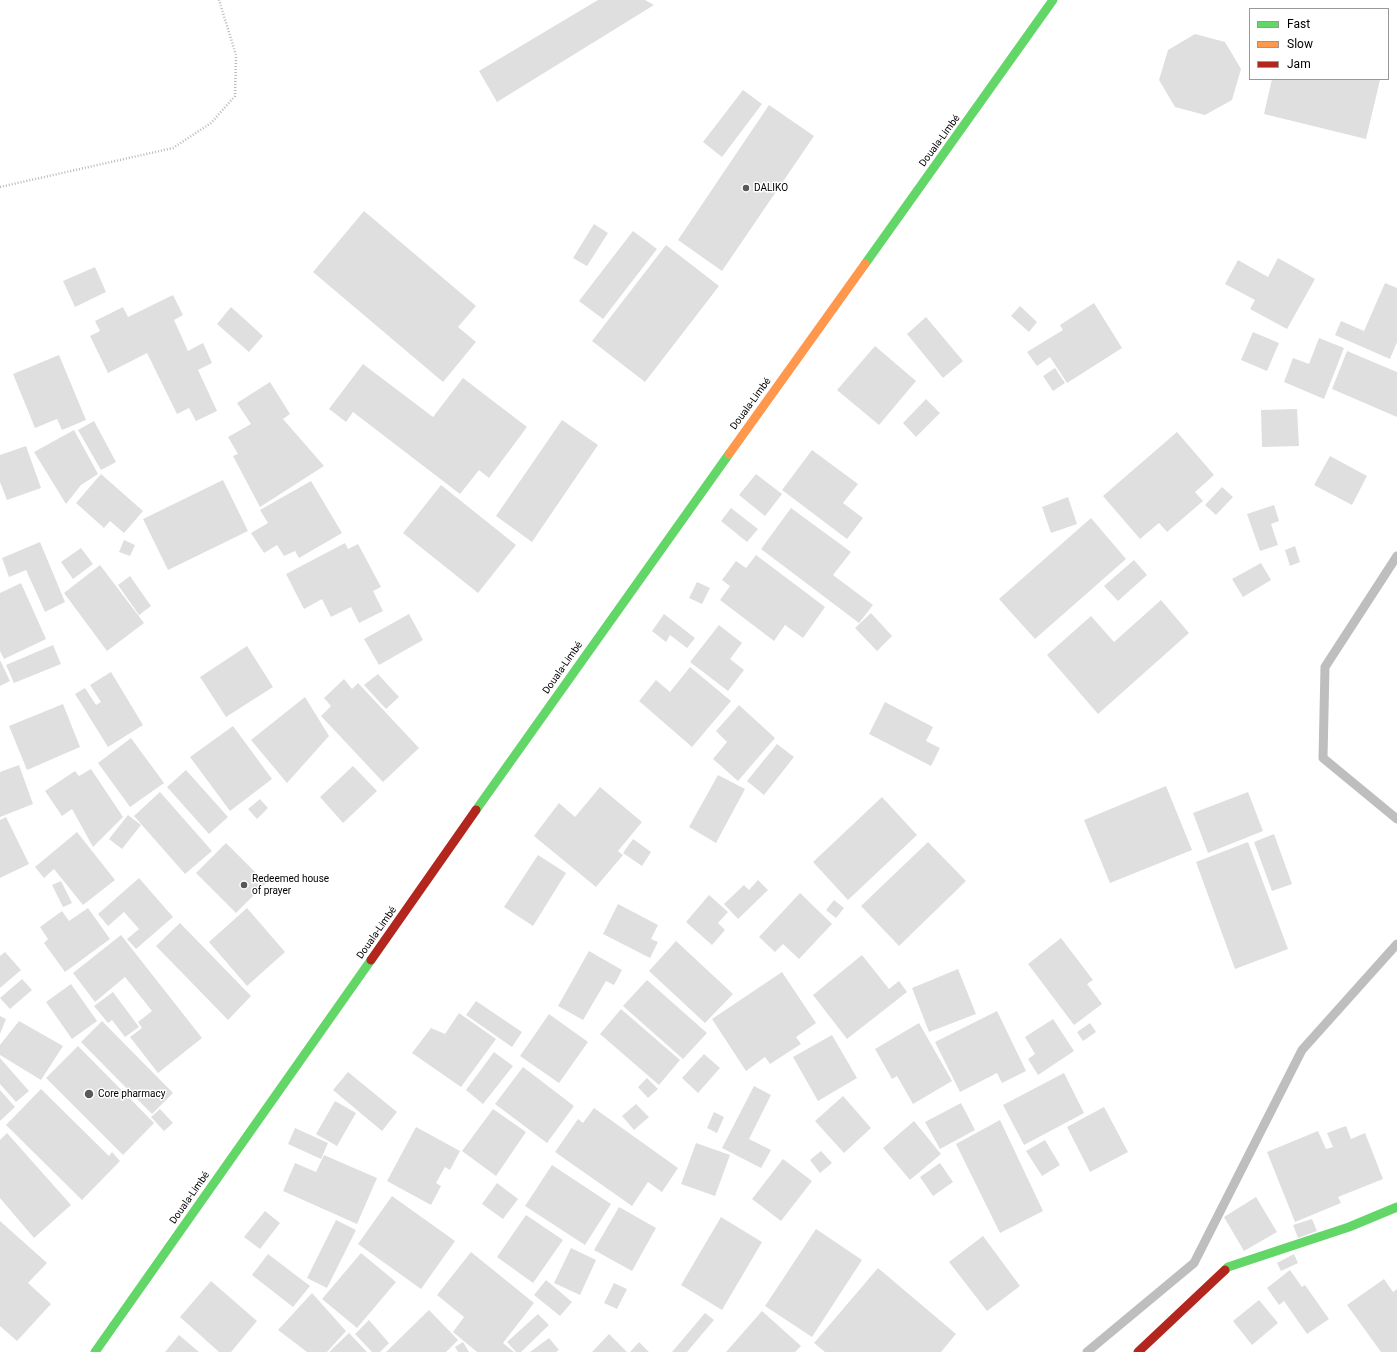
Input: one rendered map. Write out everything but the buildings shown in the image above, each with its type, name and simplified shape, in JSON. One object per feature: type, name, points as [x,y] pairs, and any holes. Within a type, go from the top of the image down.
[{"type":"main road","name":"Douala-Limbé","points":[[95,1352],[634,585],[1053,0]]},
{"type":"main road","points":[[1138,1352],[1228,1267],[1349,1227],[1397,1207]]},
{"type":"path","points":[[0,187],[173,148],[211,123],[234,96],[236,55],[219,0]]},
{"type":"waterway","points":[[1397,556],[1325,667],[1323,758],[1397,819]]},
{"type":"waterway","points":[[1087,1352],[1194,1263],[1302,1050],[1397,944]]},
{"type":"traffic: fast","points":[[865,264],[1053,0]]},
{"type":"traffic: fast","points":[[476,810],[729,454]]},
{"type":"traffic: fast","points":[[95,1352],[371,960]]},
{"type":"traffic: fast","points":[[1225,1270],[1228,1267],[1349,1227],[1397,1207]]},
{"type":"traffic: slow","points":[[729,454],[865,264]]},
{"type":"traffic: jam","points":[[371,960],[476,810]]},
{"type":"traffic: jam","points":[[1138,1352],[1225,1270]]},
{"type":"place","name":"DALIKO","points":[[746,188]]},
{"type":"place","name":"Redeemed house of prayer","points":[[244,885]]},
{"type":"place","name":"Core pharmacy","points":[[89,1094]]}]
